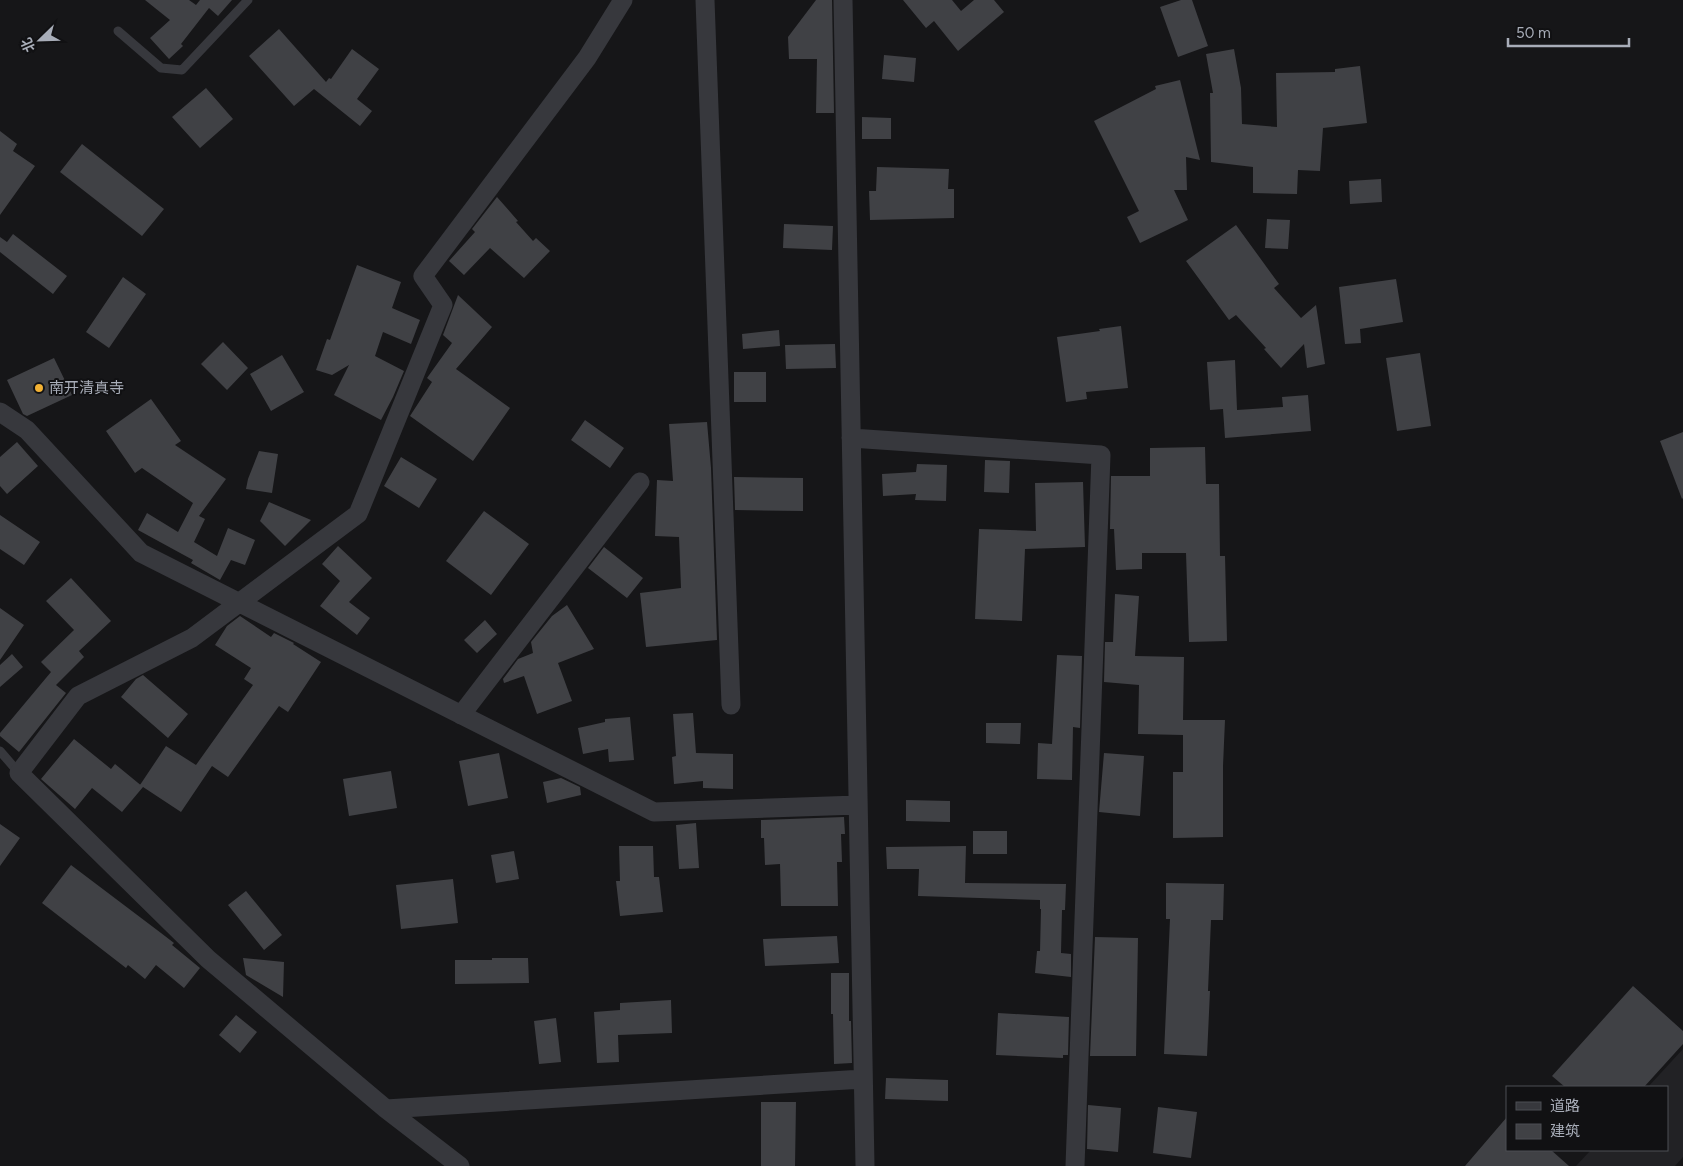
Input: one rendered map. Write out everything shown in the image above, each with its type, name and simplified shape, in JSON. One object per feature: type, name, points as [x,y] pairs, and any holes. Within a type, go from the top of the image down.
[{"type":"street","points":[[460,1166],[386,1109],[208,959],[19,773],[78,696],[192,638],[358,514],[443,305],[423,276],[588,58],[623,0]]},
{"type":"street","points":[[705,0],[731,705]]},
{"type":"street","points":[[843,0],[865,1166]]},
{"type":"street","points":[[0,412],[27,430],[141,553],[654,812],[858,805]]},
{"type":"street","points":[[851,438],[1101,455],[1075,1166]]},
{"type":"street","points":[[461,715],[640,482]]},
{"type":"street","points":[[386,1109],[863,1079]]},
{"type":"lane","points":[[118,31],[161,68],[182,70],[248,0]]},
{"type":"lane","points":[[0,751],[19,773]]},
{"type":"shaded area","points":[[1683,1049],[1683,1157],[1675,1166],[1576,1166],[1590,1151],[1668,1151],[1668,1086],[1649,1086]]},
{"type":"building","points":[[145,0],[189,0],[196,5],[200,0],[232,0],[218,16],[209,8],[181,44],[183,46],[169,59],[150,38],[170,20]]},
{"type":"building","points":[[816,0],[832,0],[834,113],[816,113],[817,59],[789,59],[788,37]]},
{"type":"building","points":[[903,0],[952,0],[961,11],[974,0],[994,0],[1004,12],[958,51],[934,21],[926,28]]},
{"type":"building","points":[[1181,0],[1192,0],[1208,46],[1178,57],[1160,7]]},
{"type":"building","points":[[279,29],[326,82],[329,78],[331,79],[352,49],[379,69],[357,99],[372,111],[360,126],[314,89],[294,106],[249,56]]},
{"type":"building","points":[[1234,49],[1241,88],[1242,124],[1277,127],[1276,73],[1335,72],[1335,69],[1360,66],[1367,123],[1323,128],[1320,171],[1298,170],[1297,194],[1253,193],[1253,167],[1211,162],[1210,93],[1213,93],[1206,54]]},
{"type":"building","points":[[884,55],[916,58],[914,82],[882,79]]},
{"type":"building","points":[[1180,80],[1200,160],[1186,157],[1187,190],[1174,190],[1188,220],[1140,243],[1127,217],[1139,211],[1094,121],[1156,89],[1155,86]]},
{"type":"building","points":[[206,88],[233,119],[200,148],[172,117]]},
{"type":"building","points":[[862,117],[891,118],[891,139],[862,139]]},
{"type":"building","points":[[0,131],[17,144],[13,151],[35,166],[0,215]]},
{"type":"building","points":[[82,144],[164,209],[142,236],[60,172]]},
{"type":"building","points":[[877,167],[949,169],[948,189],[954,189],[954,218],[870,220],[869,191],[876,191]]},
{"type":"building","points":[[1381,179],[1382,202],[1350,204],[1349,181]]},
{"type":"building","points":[[497,197],[533,241],[536,238],[550,251],[524,278],[490,248],[464,275],[449,261],[475,232],[472,229]]},
{"type":"building","points":[[1267,219],[1290,220],[1288,249],[1265,248]]},
{"type":"building","points":[[784,224],[833,226],[832,250],[783,248]]},
{"type":"building","points":[[1236,225],[1279,284],[1274,288],[1301,318],[1316,305],[1325,364],[1307,368],[1304,344],[1281,368],[1264,349],[1266,348],[1236,315],[1229,320],[1186,261]]},
{"type":"building","points":[[13,234],[67,276],[53,294],[0,252],[0,237],[7,242]]},
{"type":"building","points":[[357,265],[401,282],[392,308],[420,320],[411,344],[383,332],[375,356],[404,371],[381,420],[334,395],[349,365],[332,375],[316,370],[327,339],[330,340]]},
{"type":"building","points":[[123,277],[146,294],[109,348],[86,332]]},
{"type":"building","points":[[1396,279],[1403,322],[1360,329],[1361,343],[1345,344],[1339,287]]},
{"type":"building","points":[[458,295],[492,327],[456,369],[510,408],[473,461],[410,416],[432,382],[427,378],[452,343],[443,335]]},
{"type":"building","points":[[1121,326],[1128,388],[1086,392],[1087,399],[1066,402],[1057,337]]},
{"type":"building","points":[[779,330],[780,346],[743,349],[742,334]]},
{"type":"building","points":[[223,342],[248,368],[227,390],[201,364]]},
{"type":"building","points":[[835,344],[836,368],[786,369],[785,345]]},
{"type":"building","points":[[1420,353],[1431,426],[1397,431],[1386,358]]},
{"type":"building","points":[[282,355],[304,392],[271,411],[250,374]]},
{"type":"building","name":"南开清真寺","points":[[54,358],[72,395],[27,416],[23,414],[7,380]]},
{"type":"building","points":[[1235,360],[1237,410],[1283,407],[1282,397],[1308,395],[1311,431],[1225,438],[1223,409],[1210,410],[1207,362]]},
{"type":"building","points":[[734,372],[766,372],[766,402],[734,402]]},
{"type":"building","points":[[151,399],[181,441],[175,445],[226,479],[199,516],[205,519],[194,542],[217,556],[228,528],[255,540],[245,565],[231,560],[220,580],[191,563],[193,560],[138,530],[147,513],[178,532],[193,503],[142,468],[135,473],[106,431]]},
{"type":"building","points":[[585,420],[624,448],[610,468],[571,440]]},
{"type":"building","points":[[707,422],[711,468],[717,640],[646,647],[640,593],[681,588],[679,537],[655,536],[657,480],[673,481],[669,424]]},
{"type":"building","points":[[1683,432],[1683,498],[1682,499],[1660,441]]},
{"type":"building","points":[[17,442],[38,466],[7,494],[0,486],[0,457]]},
{"type":"building","points":[[1205,447],[1206,484],[1219,484],[1220,556],[1225,556],[1227,641],[1189,642],[1186,553],[1142,553],[1142,569],[1116,570],[1114,529],[1110,529],[1111,476],[1150,476],[1150,448]]},
{"type":"building","points":[[259,451],[278,454],[272,493],[246,489]]},
{"type":"building","points":[[401,457],[437,479],[419,508],[384,486]]},
{"type":"building","points":[[985,460],[1010,461],[1009,493],[984,492]]},
{"type":"building","points":[[917,464],[947,465],[946,501],[915,500],[916,494],[883,496],[882,474],[916,472]]},
{"type":"building","points":[[734,477],[803,478],[803,511],[735,510]]},
{"type":"building","points":[[1083,482],[1085,547],[1025,549],[1022,621],[975,619],[979,529],[1036,531],[1035,483]]},
{"type":"building","points":[[269,502],[311,520],[285,546],[260,521]]},
{"type":"building","points":[[484,511],[529,544],[491,595],[446,561]]},
{"type":"building","points":[[0,515],[40,542],[24,565],[0,549]]},
{"type":"building","points":[[338,546],[372,578],[349,602],[370,618],[357,635],[320,606],[340,581],[322,564]]},
{"type":"building","points":[[604,547],[643,578],[627,598],[588,568]]},
{"type":"building","points":[[71,578],[111,621],[79,651],[84,657],[56,685],[66,693],[19,752],[0,736],[0,733],[51,672],[41,662],[74,630],[46,601]]},
{"type":"building","points":[[1115,594],[1139,596],[1135,656],[1184,657],[1183,720],[1225,720],[1223,837],[1173,838],[1173,772],[1183,772],[1183,735],[1138,734],[1139,685],[1104,682],[1105,642],[1113,642]]},
{"type":"building","points":[[567,605],[594,649],[558,663],[572,701],[537,714],[524,676],[504,683],[503,679],[518,659],[533,653],[531,642],[552,616]]},
{"type":"building","points":[[0,608],[24,625],[0,660]]},
{"type":"building","points":[[240,616],[271,637],[274,633],[294,643],[321,662],[288,712],[279,706],[228,777],[212,766],[181,812],[140,785],[166,746],[196,765],[253,685],[244,679],[251,668],[215,645],[227,626]]},
{"type":"building","points":[[485,620],[497,634],[477,653],[464,640]]},
{"type":"building","points":[[12,654],[23,667],[0,687],[0,665]]},
{"type":"building","points":[[1057,655],[1082,656],[1080,728],[1073,727],[1072,780],[1037,779],[1038,743],[1052,744]]},
{"type":"building","points":[[143,675],[188,714],[168,738],[121,697],[136,679]]},
{"type":"building","points":[[693,713],[696,753],[733,754],[733,789],[703,788],[703,781],[674,784],[672,757],[676,756],[673,714]]},
{"type":"building","points":[[630,717],[634,760],[609,762],[608,749],[583,754],[578,728],[605,722],[605,719]]},
{"type":"building","points":[[986,723],[1021,723],[1020,744],[986,743]]},
{"type":"building","points":[[74,739],[111,769],[115,764],[143,787],[122,812],[92,788],[75,809],[41,779]]},
{"type":"building","points":[[499,753],[508,798],[468,806],[459,761]]},
{"type":"building","points":[[1104,753],[1144,756],[1140,816],[1099,812]]},
{"type":"building","points":[[391,771],[397,808],[349,816],[343,779]]},
{"type":"building","points":[[561,778],[580,787],[581,795],[547,803],[543,782]]},
{"type":"building","points":[[906,800],[950,801],[950,822],[906,821]]},
{"type":"building","points":[[844,817],[845,834],[841,834],[842,862],[837,862],[838,906],[781,906],[780,864],[765,865],[764,838],[761,838],[761,820]]},
{"type":"building","points":[[696,823],[699,868],[679,869],[676,825]]},
{"type":"building","points":[[0,824],[20,838],[0,866]]},
{"type":"building","points":[[973,831],[1007,831],[1007,854],[973,854]]},
{"type":"building","points":[[619,846],[653,846],[654,877],[659,877],[663,912],[620,916],[616,881],[620,881]]},
{"type":"building","points":[[966,846],[965,883],[1066,884],[1065,910],[1062,910],[1061,953],[1071,954],[1071,977],[1035,973],[1037,951],[1040,951],[1040,900],[918,896],[919,869],[887,869],[886,847]]},
{"type":"building","points":[[514,851],[519,879],[496,883],[491,855]]},
{"type":"building","points":[[71,865],[174,943],[172,945],[200,968],[184,988],[156,965],[145,979],[128,965],[126,968],[42,903]]},
{"type":"building","points":[[453,879],[458,923],[401,929],[396,885]]},
{"type":"building","points":[[1166,883],[1224,884],[1223,920],[1211,920],[1207,1056],[1164,1054],[1170,919],[1166,919]]},
{"type":"building","points":[[246,891],[282,935],[264,950],[228,905]]},
{"type":"building","points":[[837,936],[839,963],[765,966],[763,939]]},
{"type":"building","points":[[1095,937],[1138,938],[1136,1056],[1090,1056]]},
{"type":"building","points":[[243,958],[284,962],[283,997],[246,975]]},
{"type":"building","points":[[492,958],[528,958],[529,983],[455,984],[455,960],[492,960]]},
{"type":"building","points":[[831,973],[849,973],[849,1021],[851,1021],[852,1063],[834,1064]]},
{"type":"building","points":[[1633,986],[1683,1031],[1683,1044],[1645,1086],[1564,1086],[1552,1076]]},
{"type":"building","points":[[671,1000],[672,1033],[618,1035],[619,1062],[597,1063],[594,1012],[620,1010],[620,1003]]},
{"type":"building","points":[[998,1013],[1069,1017],[1068,1055],[1063,1055],[1063,1058],[996,1055]]},
{"type":"building","points":[[236,1015],[257,1032],[240,1053],[219,1035]]},
{"type":"building","points":[[556,1018],[561,1062],[539,1064],[534,1021]]},
{"type":"building","points":[[886,1078],[948,1080],[948,1101],[885,1099]]},
{"type":"building","points":[[761,1102],[796,1102],[795,1166],[761,1166]]},
{"type":"building","points":[[1088,1105],[1121,1108],[1118,1152],[1087,1149]]},
{"type":"building","points":[[1158,1107],[1197,1112],[1191,1158],[1153,1153]]},
{"type":"building","points":[[1506,1118],[1506,1151],[1552,1151],[1569,1166],[1465,1166]]},
{"type":"place","name":"南开清真寺","points":[[39,388]]}]
